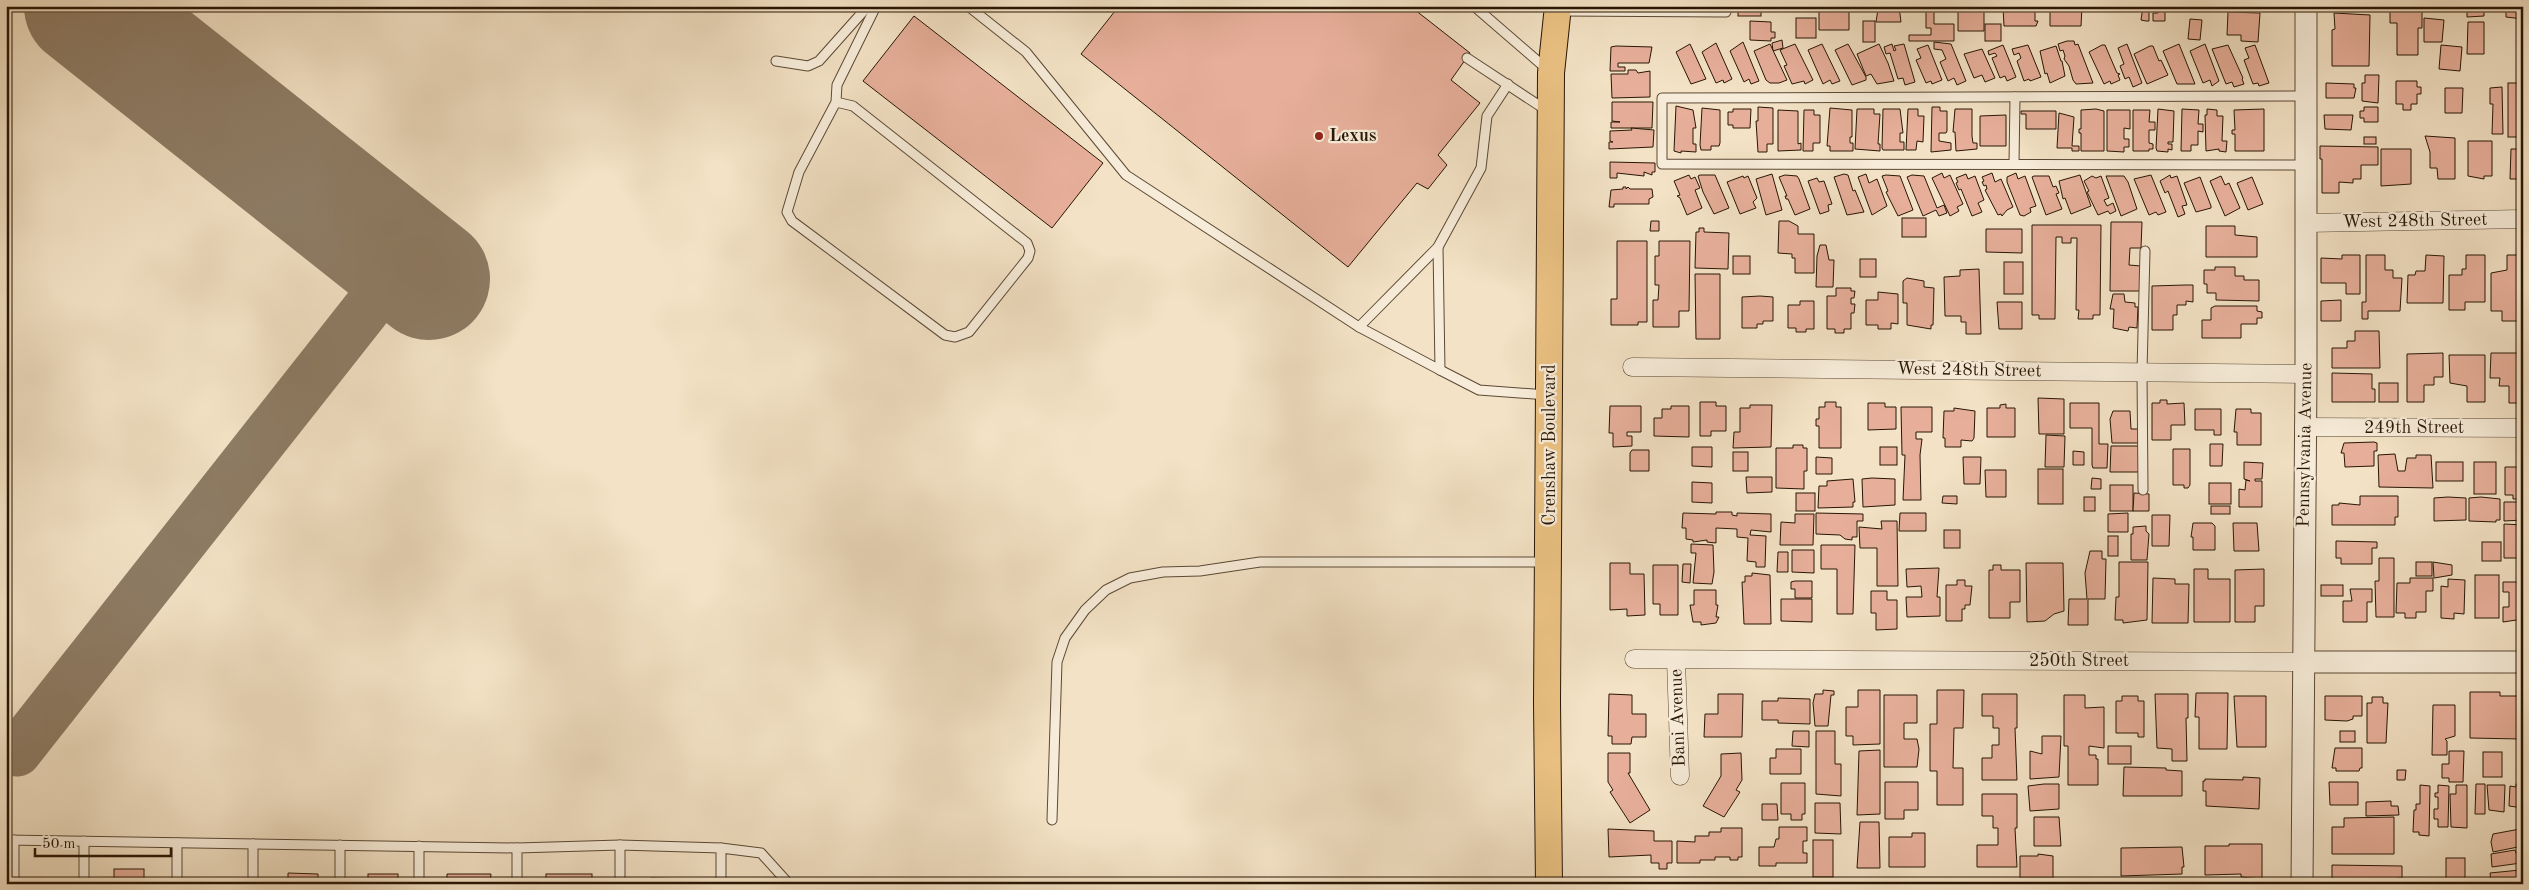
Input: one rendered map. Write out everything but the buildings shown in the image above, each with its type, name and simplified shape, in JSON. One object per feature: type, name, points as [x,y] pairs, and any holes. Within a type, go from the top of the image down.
[{"type":"main road","name":"Crenshaw Boulevard","points":[[1549,884],[1551,73],[1558,9]]},
{"type":"street","name":"Pennsylvania Avenue","points":[[2302,884],[2304,427],[2306,374],[2306,6]]},
{"type":"street","name":"West 248th Street","points":[[2306,222],[2523,219]]},
{"type":"street","name":"West 248th Street","points":[[1632,367],[2306,374]]},
{"type":"street","name":"249th Street","points":[[2304,427],[2523,428]]},
{"type":"street","name":"250th Street","points":[[1634,659],[2523,662]]},
{"type":"street","name":"Bani Avenue","points":[[1676,660],[1680,776]]},
{"type":"lane","points":[[776,61],[808,66],[819,61],[868,6]]},
{"type":"lane","points":[[836,102],[853,106],[1027,243],[1030,251],[1028,258],[969,332],[955,337],[945,335],[792,221],[787,212],[799,172],[836,102],[837,85],[876,6]]},
{"type":"lane","points":[[968,6],[1026,52],[1126,175],[1359,327],[1440,370],[1479,390],[1550,395]]},
{"type":"lane","points":[[1474,6],[1551,73]]},
{"type":"lane","points":[[1558,9],[1726,12]]},
{"type":"lane","points":[[1467,58],[1551,112]]},
{"type":"lane","points":[[1359,327],[1438,246],[1480,168],[1487,116],[1508,84]]},
{"type":"lane","points":[[2306,96],[1662,98],[1662,164],[2306,165]]},
{"type":"lane","points":[[2014,164],[2015,97]]},
{"type":"lane","points":[[1438,246],[1440,370]]},
{"type":"lane","points":[[2143,490],[2142,372],[2145,251]]},
{"type":"lane","points":[[1052,820],[1057,662],[1065,638],[1085,610],[1106,590],[1130,578],[1163,572],[1200,571],[1260,562],[1549,562]]},
{"type":"lane","points":[[14,884],[10,840],[517,848],[620,845],[720,848],[761,853],[789,884]]},
{"type":"lane","points":[[84,841],[84,884]]},
{"type":"lane","points":[[177,842],[177,884]]},
{"type":"lane","points":[[253,844],[253,884]]},
{"type":"lane","points":[[340,845],[340,884]]},
{"type":"lane","points":[[620,845],[620,884]]},
{"type":"lane","points":[[419,846],[419,884]]},
{"type":"lane","points":[[517,848],[517,884]]},
{"type":"lane","points":[[720,848],[721,884]]},
{"type":"taxiway","points":[[6,744],[17,752],[405,260]]},
{"type":"runway","points":[[85,6],[429,279]]},
{"type":"place","name":"Lexus","points":[[1319,136]]}]
